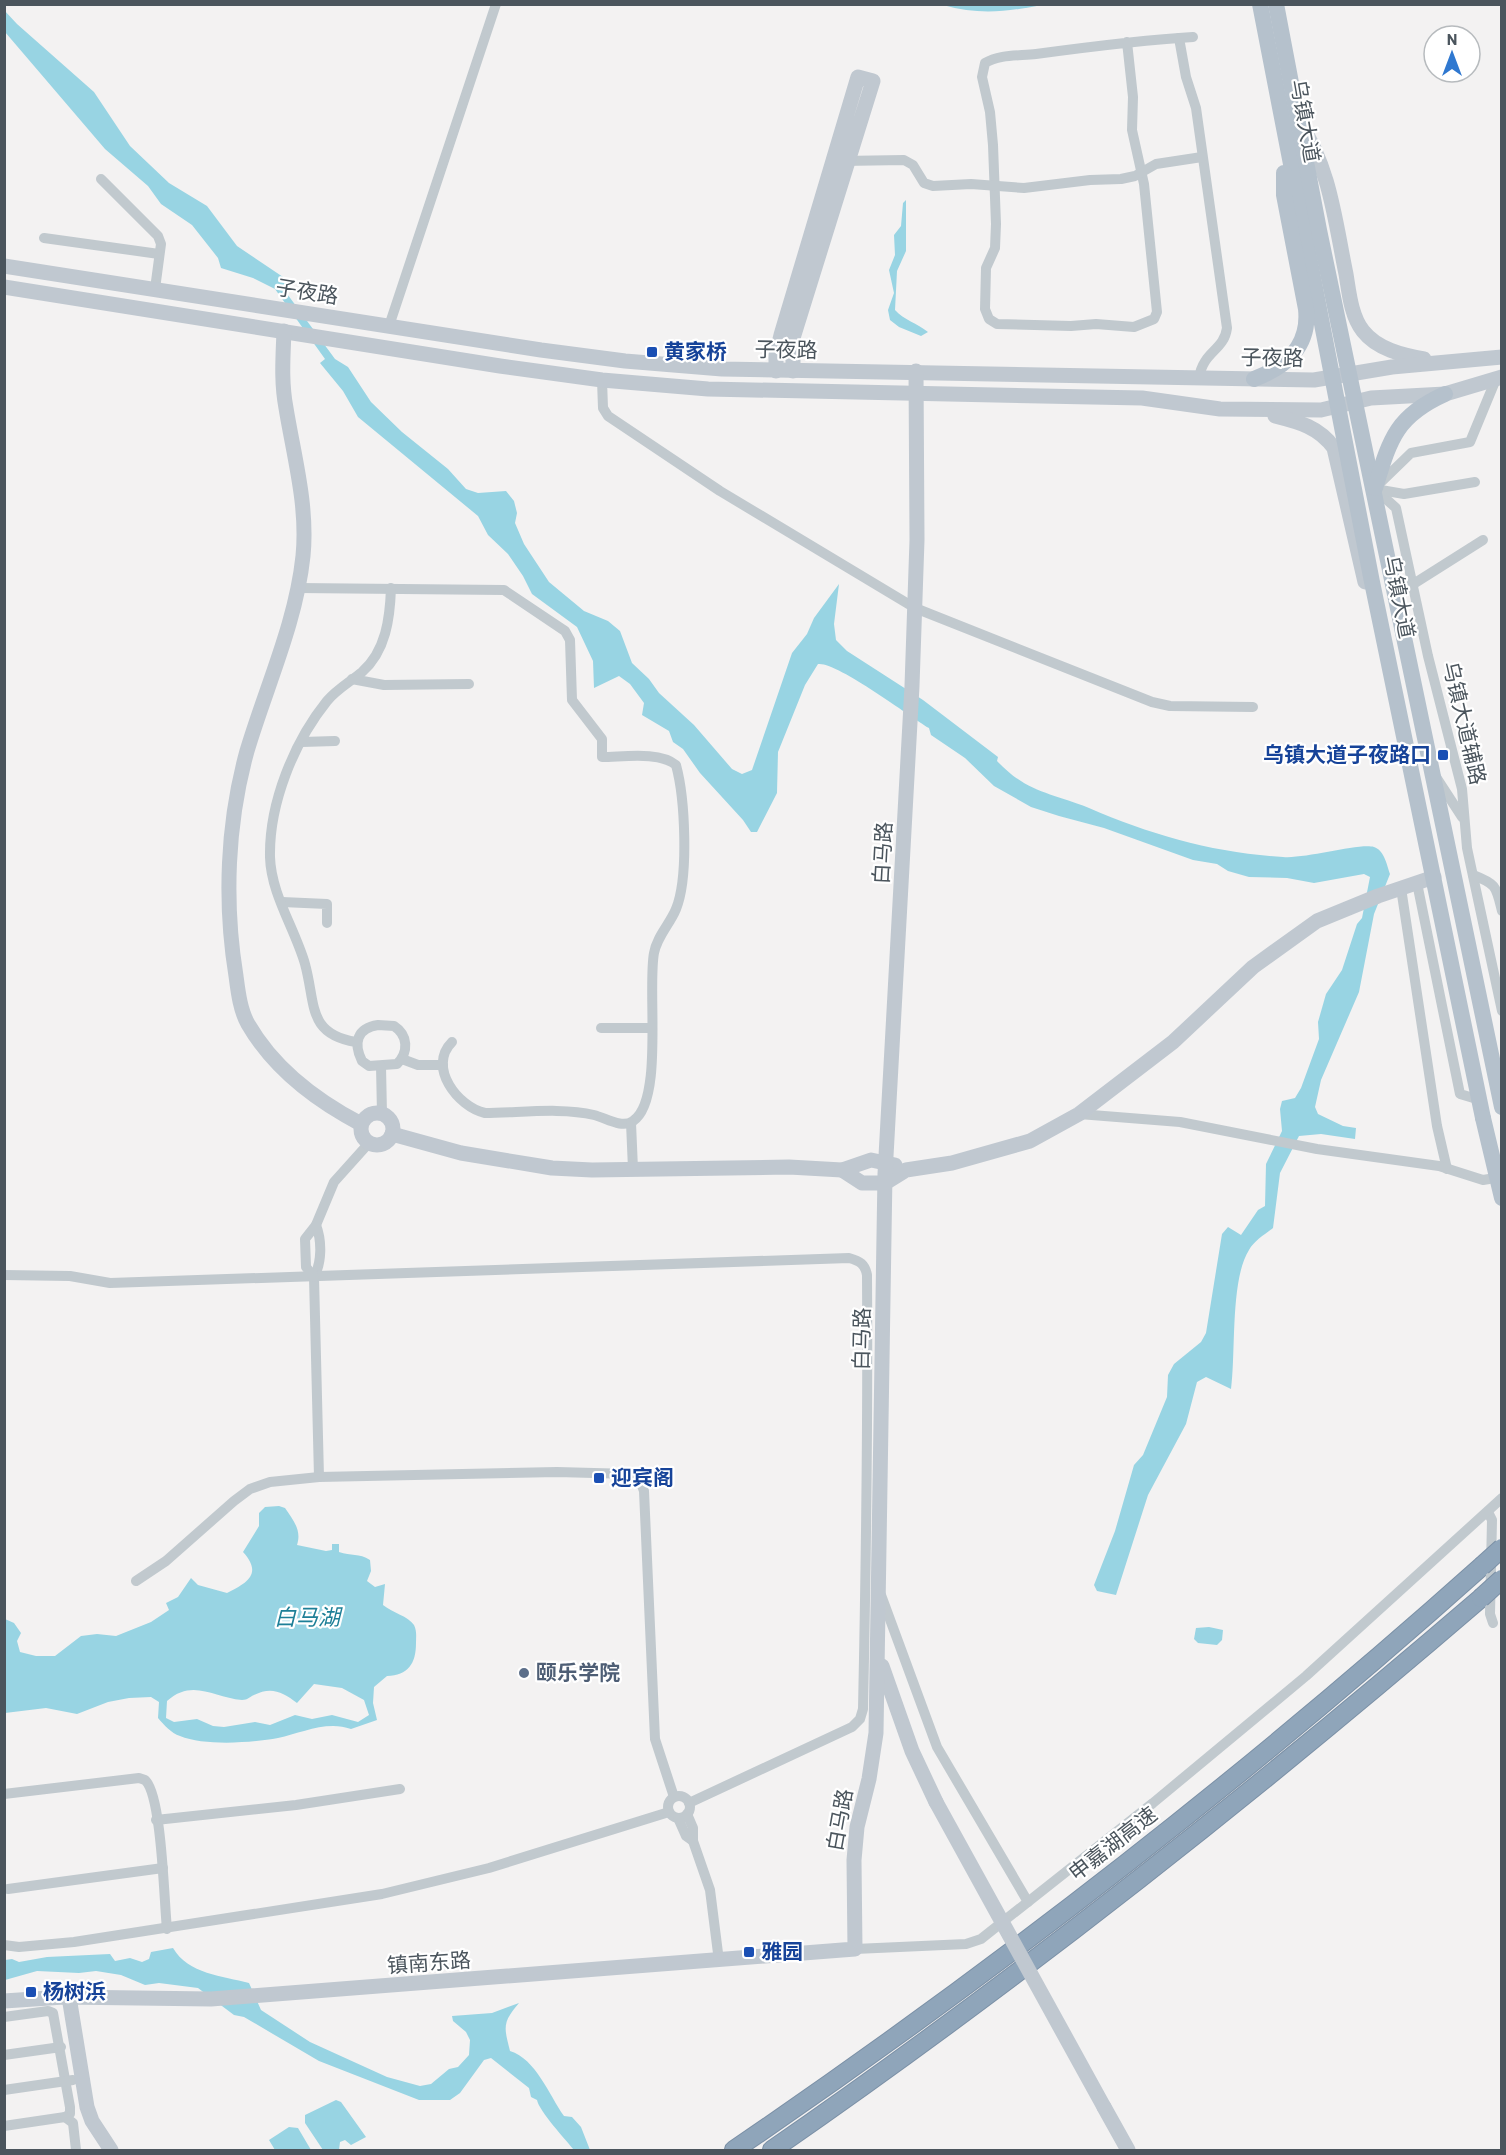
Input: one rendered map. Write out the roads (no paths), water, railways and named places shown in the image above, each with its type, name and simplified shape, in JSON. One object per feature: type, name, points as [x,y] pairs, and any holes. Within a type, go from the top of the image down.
[{"type":"highway","name":"申嘉湖高速","points":[[734,2151],[1005,1956],[1202,1804],[1351,1680],[1502,1548]]},
{"type":"highway","points":[[772,2151],[1064,1939],[1365,1697],[1502,1579]]},
{"type":"main road","name":"乌镇大道","points":[[1260,4],[1377,605],[1502,1198]]},
{"type":"main road","name":"乌镇大道","points":[[1276,4],[1350,375],[1499,1083],[1501,1106]]},
{"type":"main road","points":[[1254,379],[1276,370],[1293,356],[1300,346],[1306,326],[1306,309],[1284,195],[1287,148]]},
{"type":"main road","points":[[1375,489],[1388,447],[1403,421],[1420,406],[1445,394]]},
{"type":"main road","points":[[1386,648],[1406,644]]},
{"type":"street","points":[[388,326],[496,4]]},
{"type":"street","points":[[1127,42],[1133,97],[1132,130],[1141,172],[1158,301],[1154,319],[1134,327],[1096,324],[1007,325],[989,319],[986,309],[986,268],[995,248],[995,186],[990,112],[982,77],[986,63],[999,58],[1127,42],[1193,37]]},
{"type":"street","points":[[1179,38],[1186,78],[1196,108],[1227,328],[1223,341],[1203,361],[1199,378]]},
{"type":"street","points":[[776,371],[776,355],[781,335],[840,161],[865,79]]},
{"type":"street","points":[[1299,122],[1314,143],[1323,167],[1349,290],[1361,328],[1387,349],[1438,362]]},
{"type":"street","points":[[840,161],[904,160],[913,165],[924,183],[933,186],[971,184],[1024,188],[1090,180],[1121,179],[1156,164],[1202,157]]},
{"type":"street","points":[[793,371],[793,338],[840,161]]},
{"type":"street","points":[[100,179],[158,236],[159,254],[155,289]]},
{"type":"street","points":[[44,238],[159,254]]},
{"type":"street","name":"子夜路","points":[[4,266],[625,361],[776,371],[916,371],[1254,379],[1332,378],[1392,367],[1502,357]]},
{"type":"street","name":"子夜路","points":[[4,287],[602,380],[745,392],[1142,398],[1198,408],[1321,410],[1356,401],[1385,397],[1445,394],[1499,378]]},
{"type":"street","points":[[416,352],[419,330]]},
{"type":"street","points":[[284,331],[281,370],[304,517],[303,555],[298,588],[247,753],[236,802],[229,874],[232,954],[239,999],[247,1022],[279,1067],[309,1092],[361,1124]]},
{"type":"street","name":"白马路","points":[[855,1949],[854,1860],[857,1827],[869,1779],[876,1733],[885,1184],[915,608],[916,371]]},
{"type":"street","points":[[1375,489],[1411,453],[1470,442],[1499,378]]},
{"type":"street","points":[[602,380],[602,402],[608,416],[720,490],[915,608],[1152,702],[1170,706],[1253,707]]},
{"type":"street","points":[[1246,410],[1309,426],[1327,438],[1334,448],[1363,578],[1368,592],[1377,605]]},
{"type":"street","points":[[1375,489],[1404,494],[1475,482]]},
{"type":"street","name":"乌镇大道辅路","points":[[1375,489],[1396,508],[1412,585],[1462,789],[1462,817],[1502,1011]]},
{"type":"street","points":[[1396,595],[1483,540]]},
{"type":"street","points":[[298,588],[504,590],[565,631],[570,640],[572,700],[602,739],[602,757],[658,757],[669,759],[676,765],[683,829],[682,885],[677,908],[654,952],[648,1091],[644,1107],[631,1124],[633,1169]]},
{"type":"street","points":[[356,1042],[331,1035],[316,1018],[302,956],[273,875],[271,839],[281,791],[314,718],[329,699],[364,670],[383,639],[390,613],[391,588]]},
{"type":"street","points":[[352,679],[384,685],[469,684]]},
{"type":"street","points":[[302,742],[335,741]]},
{"type":"street","points":[[1432,770],[1462,817]]},
{"type":"street","points":[[1473,875],[1491,881],[1497,888],[1502,911]]},
{"type":"street","points":[[842,1170],[862,1182],[885,1184],[906,1170],[952,1163],[1030,1141],[1079,1114],[1173,1042],[1253,967],[1317,921],[1358,903],[1434,877]]},
{"type":"street","points":[[1417,883],[1460,1094],[1480,1100]]},
{"type":"street","points":[[1399,889],[1447,1169]]},
{"type":"street","points":[[282,902],[327,904],[327,923]]},
{"type":"street","points":[[394,1026],[404,1038],[405,1050],[402,1059],[397,1064],[369,1066],[362,1061],[356,1042],[359,1033],[366,1027],[394,1026]]},
{"type":"street","points":[[601,1028],[652,1028]]},
{"type":"street","points":[[452,1042],[446,1048],[443,1065],[451,1088],[474,1110],[485,1113],[579,1114],[631,1124]]},
{"type":"street","points":[[402,1059],[418,1065],[443,1065]]},
{"type":"street","points":[[381,1066],[382,1114]]},
{"type":"street","points":[[382,1114],[390,1120],[392,1134],[380,1144],[369,1143],[362,1135],[361,1124],[368,1116],[382,1114]]},
{"type":"street","points":[[1079,1114],[1098,1118],[1180,1122],[1317,1149],[1390,1158],[1447,1169],[1484,1180],[1502,1177]]},
{"type":"street","points":[[392,1134],[461,1154],[518,1164],[592,1170],[789,1167],[842,1170],[871,1160],[886,1161],[906,1170]]},
{"type":"street","points":[[314,1276],[306,1267],[305,1239],[316,1225],[334,1182],[369,1143]]},
{"type":"street","points":[[316,1225],[320,1235],[319,1266],[314,1276],[319,1477]]},
{"type":"street","points":[[305,1251],[319,1250]]},
{"type":"street","points":[[4,1275],[70,1276],[110,1283],[849,1258],[859,1261],[865,1266],[866,1559],[863,1709],[860,1719],[841,1732],[681,1812],[535,1855],[412,1887],[167,1929],[74,1942],[19,1947],[4,1945]]},
{"type":"street","points":[[136,1581],[166,1561],[220,1512],[250,1489],[270,1482],[319,1477],[609,1472],[631,1474],[644,1491],[655,1739],[674,1797]]},
{"type":"street","points":[[855,1949],[973,1943],[1028,1902],[1306,1676],[1502,1498]]},
{"type":"street","points":[[1488,1512],[1492,1520],[1490,1614],[1492,1623]]},
{"type":"street","points":[[879,1592],[937,1747],[1028,1902]]},
{"type":"street","points":[[878,1654],[908,1742],[936,1802],[1128,2151]]},
{"type":"street","points":[[4,1794],[139,1778],[150,1784],[163,1868],[167,1929]]},
{"type":"street","points":[[156,1820],[296,1805],[400,1789]]},
{"type":"street","points":[[674,1797],[668,1805],[681,1812]]},
{"type":"street","points":[[674,1797],[684,1798],[681,1812],[686,1836],[693,1841],[710,1890],[719,1961]]},
{"type":"street","points":[[8,1889],[163,1868]]},
{"type":"street","name":"镇南东路","points":[[4,2001],[69,1997],[211,2000],[855,1949]]},
{"type":"street","points":[[69,1997],[82,2078],[92,2121],[111,2151]]},
{"type":"street","points":[[4,2017],[48,2011],[53,2013],[61,2047],[70,2114],[65,2117],[4,2126]]},
{"type":"street","points":[[4,2055],[61,2047]]},
{"type":"street","points":[[4,2090],[82,2078]]},
{"type":"street","points":[[65,2117],[73,2123],[76,2151]]},
{"type":"water","points":[[943,5],[1042,5],[992,11],[968,10]]},
{"type":"water","points":[[4,10],[94,92],[130,146],[169,183],[207,206],[237,246],[286,279],[285,291],[335,359],[348,367],[371,402],[402,432],[448,469],[466,489],[478,493],[506,491],[514,501],[517,513],[515,523],[524,544],[549,582],[584,611],[608,621],[620,631],[632,663],[649,679],[659,693],[694,725],[732,769],[742,774],[752,770],[792,653],[839,584],[834,624],[836,640],[847,651],[923,700],[998,757],[997,761],[1008,772],[1040,791],[1160,834],[1208,847],[1258,855],[1293,857],[1366,846],[1374,847],[1383,854],[1390,874],[1374,914],[1359,992],[1321,1080],[1315,1107],[1318,1114],[1343,1126],[1356,1128],[1355,1139],[1321,1134],[1299,1136],[1280,1173],[1273,1228],[1254,1244],[1243,1263],[1236,1298],[1231,1389],[1206,1377],[1197,1382],[1186,1424],[1148,1495],[1116,1595],[1097,1591],[1094,1585],[1115,1531],[1134,1465],[1143,1455],[1167,1397],[1168,1375],[1174,1364],[1201,1342],[1206,1333],[1222,1234],[1228,1227],[1241,1235],[1258,1210],[1265,1206],[1266,1164],[1282,1131],[1280,1109],[1282,1101],[1295,1098],[1301,1088],[1319,1039],[1318,1022],[1326,994],[1342,970],[1357,924],[1362,918],[1370,877],[1364,874],[1314,883],[1287,878],[1249,877],[1228,871],[1217,864],[1193,860],[1104,828],[1031,807],[994,786],[965,758],[931,735],[929,728],[856,680],[827,665],[818,664],[805,685],[778,752],[777,793],[757,832],[751,832],[700,773],[683,749],[673,742],[669,731],[642,715],[644,703],[630,684],[619,676],[594,688],[593,661],[577,627],[532,594],[508,554],[488,535],[478,516],[358,417],[343,391],[320,363],[325,359],[275,289],[253,278],[221,268],[218,258],[192,225],[161,204],[148,186],[105,149],[5,32]]},
{"type":"water","points":[[906,200],[906,251],[897,271],[895,310],[928,332],[921,336],[899,327],[890,320],[888,310],[894,293],[889,270],[895,255],[894,235],[901,226],[903,203]]},
{"type":"water","name":"白马湖","points":[[265,1507],[285,1508],[298,1530],[297,1545],[326,1551],[332,1550],[332,1544],[339,1544],[339,1552],[362,1556],[370,1560],[371,1571],[367,1581],[375,1587],[385,1584],[383,1605],[414,1625],[416,1650],[409,1667],[405,1671],[387,1676],[374,1687],[373,1703],[377,1720],[351,1729],[333,1726],[314,1728],[278,1738],[228,1743],[190,1739],[174,1733],[158,1718],[159,1702],[151,1697],[108,1702],[77,1714],[46,1708],[5,1713],[5,1619],[14,1623],[21,1633],[17,1641],[20,1652],[36,1656],[55,1656],[81,1636],[97,1634],[116,1636],[151,1622],[169,1610],[166,1603],[178,1597],[191,1578],[198,1585],[227,1593],[250,1577],[252,1566],[243,1552],[259,1526],[259,1513]],"holes":[[[314,1684],[342,1688],[364,1700],[369,1715],[358,1722],[332,1715],[312,1719],[295,1715],[270,1725],[255,1722],[224,1727],[213,1726],[197,1719],[174,1722],[166,1718],[167,1701],[186,1691],[204,1691],[242,1700],[260,1692],[271,1691],[282,1693],[297,1703]]]},
{"type":"water","points":[[1209,1627],[1223,1630],[1222,1640],[1217,1645],[1198,1643],[1194,1639],[1196,1628]]},
{"type":"water","points":[[173,1948],[180,1957],[197,1969],[249,1983],[261,2010],[310,2042],[387,2077],[420,2086],[431,2084],[449,2069],[458,2067],[469,2055],[470,2040],[466,2032],[453,2021],[452,2016],[492,2013],[519,2003],[506,2026],[510,2051],[519,2055],[535,2070],[564,2116],[572,2117],[581,2127],[590,2150],[574,2150],[547,2118],[537,2100],[531,2097],[529,2088],[491,2058],[484,2060],[460,2093],[450,2100],[419,2100],[319,2061],[244,2017],[234,2015],[198,1988],[159,1983],[145,1985],[121,1975],[96,1971],[79,1973],[37,1971],[5,1980],[5,1960],[12,1959],[19,1962],[47,1957],[110,1954],[115,1961],[130,1958],[142,1962],[149,1959],[151,1952]]},
{"type":"water","points":[[336,2100],[341,2102],[366,2137],[351,2145],[345,2140],[340,2142],[339,2150],[323,2150],[305,2123],[305,2115]]},
{"type":"water","points":[[289,2127],[298,2128],[311,2150],[275,2150],[269,2140]]},
{"type":"place","name":"黄家桥","points":[[652,352]]},
{"type":"place","name":"乌镇大道子夜路口","points":[[1443,755]]},
{"type":"place","name":"迎宾阁","points":[[599,1478]]},
{"type":"place","name":"颐乐学院","points":[[524,1673]]},
{"type":"place","name":"雅园","points":[[749,1952]]},
{"type":"place","name":"杨树浜","points":[[31,1992]]}]
